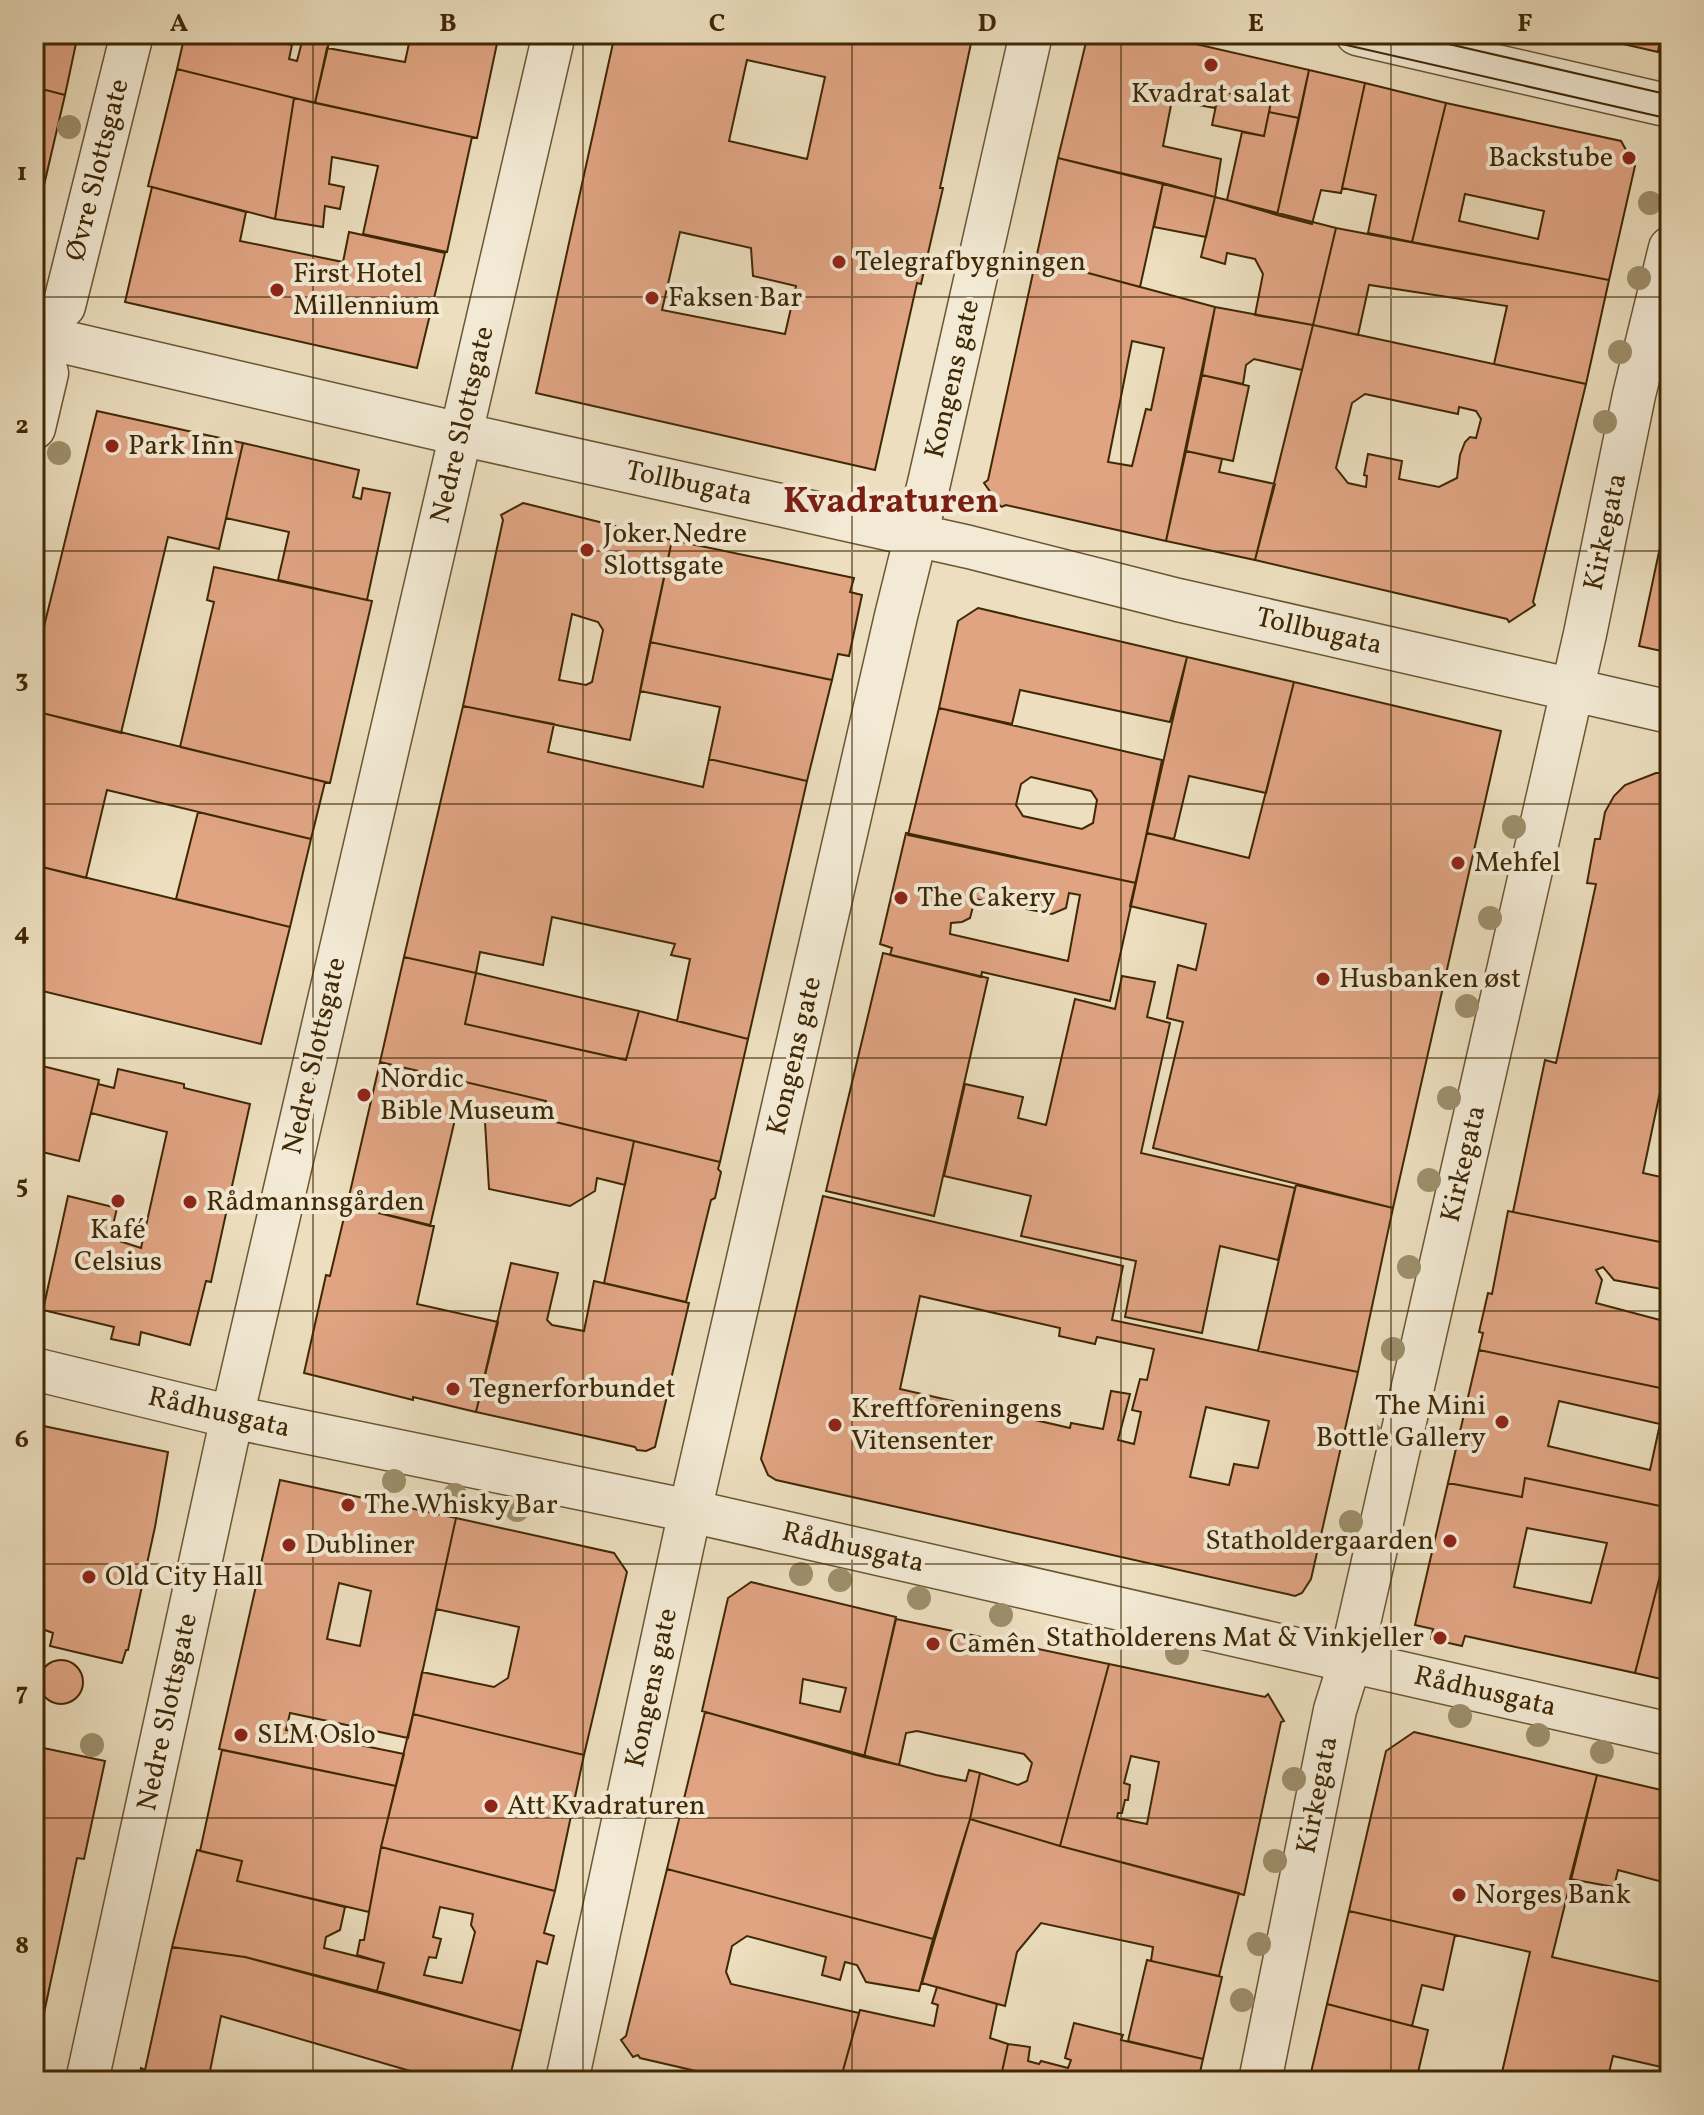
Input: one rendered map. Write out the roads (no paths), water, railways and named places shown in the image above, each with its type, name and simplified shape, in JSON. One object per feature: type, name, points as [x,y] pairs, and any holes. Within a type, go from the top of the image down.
[{"type":"street","name":"Øvre Slottsgate","points":[[64,306],[132,34]]},
{"type":"street","name":"Nedre Slottsgate","points":[[87,2081],[232,1417],[554,34]]},
{"type":"street","name":"Kongens gate","points":[[579,2078],[690,1511],[1031,34]]},
{"type":"street","points":[[1357,34],[1670,106]]},
{"type":"street","name":"Kirkegata","points":[[1260,2081],[1335,1710],[1350,1662],[1572,688],[1634,395],[1670,248]]},
{"type":"street","name":"Tollbugata","points":[[41,354],[460,434],[969,547],[1178,600],[1670,712]]},
{"type":"street","points":[[34,428],[41,354]]},
{"type":"street","name":"Rådhusgata","points":[[34,1369],[232,1417],[690,1511],[1670,1734]]},
{"type":"tram line","points":[[1298,34],[1670,119]]},
{"type":"tram line","points":[[1405,34],[1670,95]]},
{"type":"place","name":"Kvadrat salat","points":[[1211,65]]},
{"type":"place","name":"Backstube","points":[[1629,158]]},
{"type":"place","name":"Telegrafbygningen","points":[[839,262]]},
{"type":"place","name":"First Hotel Millennium","points":[[277,290]]},
{"type":"place","name":"Faksen Bar","points":[[652,298]]},
{"type":"place","name":"Park Inn","points":[[112,446]]},
{"type":"place","name":"Joker Nedre Slottsgate","points":[[587,550]]},
{"type":"place","name":"Mehfel","points":[[1458,863]]},
{"type":"place","name":"The Cakery","points":[[901,898]]},
{"type":"place","name":"Husbanken øst","points":[[1323,979]]},
{"type":"place","name":"Nordic Bible Museum","points":[[364,1095]]},
{"type":"place","name":"Kafé Celsius","points":[[118,1201]]},
{"type":"place","name":"Rådmannsgården","points":[[190,1202]]},
{"type":"place","name":"Tegnerforbundet","points":[[453,1389]]},
{"type":"place","name":"The Mini Bottle Gallery","points":[[1502,1422]]},
{"type":"place","name":"Kreftforeningens Vitensenter","points":[[835,1425]]},
{"type":"place","name":"The Whisky Bar","points":[[348,1505]]},
{"type":"place","name":"Statholdergaarden","points":[[1450,1541]]},
{"type":"place","name":"Dubliner","points":[[289,1545]]},
{"type":"place","name":"Old City Hall","points":[[89,1577]]},
{"type":"place","name":"Statholderens Mat & Vinkjeller","points":[[1440,1638]]},
{"type":"place","name":"Camên","points":[[933,1644]]},
{"type":"place","name":"SLM Oslo","points":[[241,1735]]},
{"type":"place","name":"Att Kvadraturen","points":[[491,1806]]},
{"type":"place","name":"Norges Bank","points":[[1459,1895]]},
{"type":"district","name":"Kvadraturen","points":[[891,503]]}]
